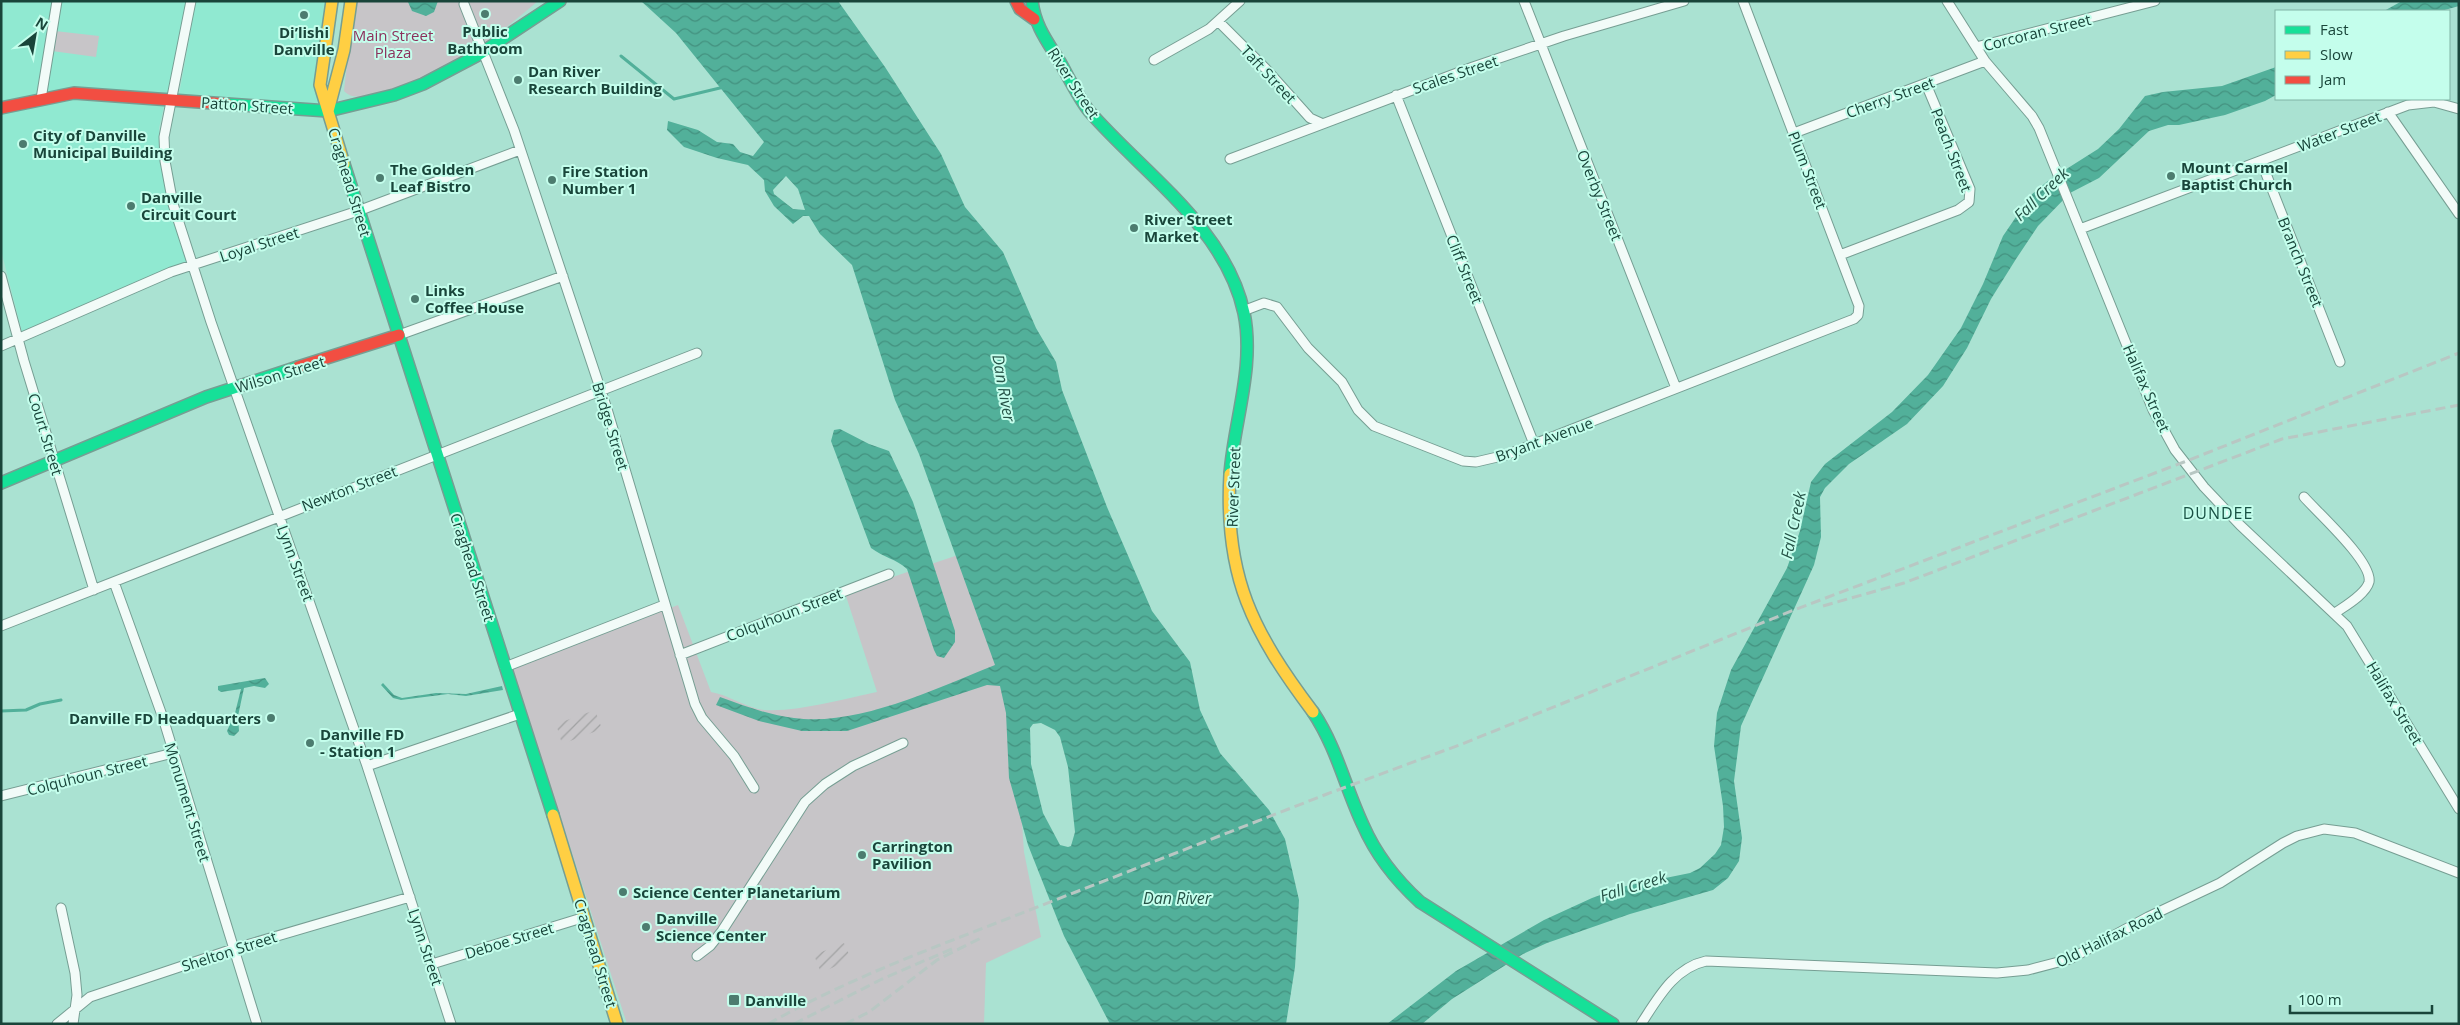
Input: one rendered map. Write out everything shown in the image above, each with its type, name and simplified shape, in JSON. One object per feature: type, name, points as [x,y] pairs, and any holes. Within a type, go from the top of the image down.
[{"type":"main road","name":"Craghead Street","points":[[332,1],[320,85],[358,211],[585,917],[617,1024]]},
{"type":"main road","name":"Craghead Street","points":[[328,111],[344,50],[351,1]]},
{"type":"main road","name":"Patton Street","points":[[1,108],[74,93],[328,111],[376,102],[408,92],[438,79],[484,54],[560,1]]},
{"type":"main road","name":"River Street","points":[[1016,1],[1020,9],[1034,19],[1088,109],[1208,235],[1231,273],[1246,326],[1246,357],[1232,451],[1230,511],[1236,562],[1248,605],[1274,659],[1323,728],[1333,746],[1363,825],[1383,861],[1395,877],[1420,902],[1613,1024]]},
{"type":"main road","name":"River Street","points":[[1032,1],[1034,19]]},
{"type":"main road","name":"Wilson Street","points":[[1,483],[206,397],[399,335]]},
{"type":"street","points":[[41,99],[57,1]]},
{"type":"street","name":"Lynn Street","points":[[191,1],[164,137],[165,161],[173,204],[234,389],[367,766],[451,1024]]},
{"type":"street","points":[[1154,60],[1190,42],[1218,21],[1240,1]]},
{"type":"street","name":"Overby Street","points":[[1524,1],[1676,388]]},
{"type":"street","name":"Scales Street","points":[[1230,159],[1396,95],[1541,44],[1684,1]]},
{"type":"street","name":"Plum Street","points":[[1743,1],[1840,255],[1859,311],[1854,318],[1834,326]]},
{"type":"street","name":"Halifax Street","points":[[1947,1],[1985,61],[2032,116],[2050,153],[2153,410],[2175,450],[2204,488],[2240,525],[2335,613],[2358,642],[2459,809]]},
{"type":"street","name":"Corcoran Street","points":[[1976,48],[2153,2]]},
{"type":"street","name":"Bridge Street","points":[[464,4],[520,150],[563,276],[601,391],[664,605],[702,718],[734,756],[754,788]]},
{"type":"street","name":"Taft Street","points":[[1218,21],[1266,69],[1310,118],[1321,124]]},
{"type":"street","name":"Cherry Street","points":[[1794,133],[1985,61]]},
{"type":"street","name":"Peach Street","points":[[1840,255],[1929,222],[1965,206],[1970,196],[1970,189],[1926,84]]},
{"type":"street","name":"Cliff Street","points":[[1396,95],[1534,444]]},
{"type":"street","name":"Water Street","points":[[2080,229],[2388,112],[2420,102],[2434,102],[2459,109]]},
{"type":"street","points":[[2388,112],[2459,214]]},
{"type":"street","name":"Loyal Street","points":[[1,346],[192,264],[358,211],[520,150]]},
{"type":"street","name":"Branch Street","points":[[2261,161],[2340,362]]},
{"type":"street","name":"Court Street","points":[[1,276],[54,461],[94,590]]},
{"type":"street","name":"Wilson Street","points":[[399,335],[563,276]]},
{"type":"street","name":"Bryant Avenue","points":[[1243,311],[1264,303],[1277,307],[1308,348],[1342,382],[1358,410],[1365,418],[1385,431],[1421,443],[1452,458],[1476,462],[1506,455],[1834,326]]},
{"type":"street","name":"Newton Street","points":[[1,626],[436,454],[698,353]]},
{"type":"street","points":[[2304,497],[2362,560],[2369,576],[2367,586],[2335,613]]},
{"type":"street","name":"Colquhoun Street","points":[[680,655],[889,574]]},
{"type":"street","name":"Monument Street","points":[[114,582],[174,753],[256,1024]]},
{"type":"street","points":[[505,667],[664,605]]},
{"type":"street","points":[[367,766],[520,714]]},
{"type":"street","points":[[697,956],[710,946],[722,931],[805,802],[826,784],[853,766],[903,743]]},
{"type":"street","name":"Colquhoun Street","points":[[1,796],[174,753]]},
{"type":"street","name":"Old Halifax Road","points":[[1642,1024],[1666,988],[1677,976],[1687,967],[1706,961],[1997,973],[2050,966],[2070,958],[2148,916],[2203,892],[2297,836],[2324,829],[2355,833],[2459,873]]},
{"type":"street","name":"Shelton Street","points":[[57,1024],[90,997],[233,949],[410,896]]},
{"type":"street","points":[[61,908],[75,973],[76,994],[73,1024]]},
{"type":"street","name":"Deboe Street","points":[[432,964],[585,917]]},
{"type":"shaded area","points":[[1,1],[191,1],[172,99],[76,93],[1,109]]},
{"type":"shaded area","points":[[196,1],[329,1],[323,105],[179,95]]},
{"type":"shaded area","points":[[73,100],[164,106],[159,128],[160,159],[186,262],[22,332],[1,250],[1,114]]},
{"type":"green space","name":"Main Street Plaza","points":[[354,1],[538,1],[483,45],[443,70],[399,88],[359,97],[351,96],[344,91]]},
{"type":"green space","points":[[55,31],[99,36],[96,57],[52,51]]},
{"type":"green space","points":[[970,551],[1017,752],[1024,852],[1041,937],[986,963],[984,1024],[627,1024],[513,669],[678,605],[711,692],[758,709],[784,710],[877,692],[845,593]]},
{"type":"green space","points":[[595,710],[602,729],[562,744],[556,724]]},
{"type":"green space","points":[[844,943],[851,959],[821,973],[814,955]]},
{"type":"water","points":[[438,1],[434,12],[426,16],[412,11],[408,2]]},
{"type":"water","name":"Dan River","points":[[641,1],[838,1],[885,67],[941,154],[965,207],[1003,252],[1036,328],[1056,362],[1062,390],[1107,507],[1152,611],[1190,662],[1200,710],[1220,753],[1269,810],[1285,839],[1299,900],[1295,967],[1286,1024],[1110,1024],[1064,936],[1028,845],[1009,778],[1006,713],[1000,686],[987,685],[847,731],[802,731],[759,721],[716,705],[720,697],[784,717],[818,719],[844,717],[896,704],[995,665],[919,454],[895,400],[852,265],[820,234],[809,216],[803,216],[793,224],[774,206],[765,191],[764,180],[748,165],[717,158],[684,147],[667,130],[668,121],[698,130],[717,142],[733,144],[740,152],[753,156],[764,142],[676,33]],"holes":[[[786,176],[798,189],[805,210],[793,209],[774,194],[773,190]],[[1041,723],[1055,730],[1060,737],[1068,767],[1075,832],[1071,846],[1068,847],[1060,845],[1043,813],[1031,764],[1030,728],[1033,724]]]},
{"type":"water","points":[[2402,1],[2459,1],[2459,6],[2445,10],[2386,10]]},
{"type":"water","name":"Fall Creek","points":[[2275,67],[2275,96],[2225,115],[2179,125],[2168,125],[2149,131],[2099,178],[2070,193],[2038,226],[2016,259],[1991,299],[1967,348],[1943,386],[1907,424],[1849,464],[1825,488],[1820,497],[1821,537],[1814,565],[1741,726],[1734,781],[1742,838],[1739,861],[1728,878],[1713,890],[1630,914],[1547,943],[1523,954],[1452,999],[1422,1024],[1387,1024],[1456,971],[1544,920],[1592,898],[1626,886],[1690,873],[1700,868],[1715,854],[1721,845],[1724,827],[1723,806],[1714,746],[1717,713],[1731,670],[1787,568],[1800,531],[1811,482],[1825,464],[1892,412],[1928,375],[1961,328],[1983,284],[2003,236],[2031,195],[2049,180],[2098,149],[2119,129],[2145,96],[2163,92],[2222,86]]},
{"type":"water","points":[[840,429],[869,444],[889,451],[913,502],[955,631],[955,642],[944,658],[937,656],[934,650],[907,569],[871,548],[831,441],[834,430]]},
{"type":"water","points":[[265,678],[269,684],[265,688],[254,686],[244,688],[238,716],[239,731],[234,736],[229,735],[227,731],[235,713],[241,689],[221,692],[218,690],[218,686]]},
{"type":"water","points":[[383,683],[394,695],[402,698],[436,693],[466,694],[502,686],[503,690],[466,696],[448,694],[401,700],[393,698],[381,685]]},
{"type":"waterway","points":[[621,56],[674,99],[724,87]]},
{"type":"waterway","points":[[1,711],[26,710],[40,704],[61,700]]},
{"type":"railway","points":[[768,1024],[831,991],[918,954],[1327,794],[1462,744],[1794,610],[2184,462],[2459,353]]},
{"type":"railway","points":[[1823,606],[1904,583],[2282,439],[2459,405]]},
{"type":"railway","points":[[845,1024],[869,1012],[937,960],[981,938]]},
{"type":"railway","points":[[794,1024],[882,979],[954,948]]},
{"type":"traffic: fast","points":[[227,104],[328,111],[394,95],[423,84],[478,55],[560,1]]},
{"type":"traffic: fast","points":[[1032,1],[1042,33],[1085,106],[1110,134],[1180,203],[1220,254],[1234,282],[1244,313],[1247,353],[1243,394],[1230,474]]},
{"type":"traffic: fast","points":[[344,164],[553,815]]},
{"type":"traffic: fast","points":[[1,483],[206,397],[298,367]]},
{"type":"traffic: fast","points":[[1313,712],[1335,754],[1368,836],[1380,857],[1403,885],[1420,902],[1613,1024]]},
{"type":"traffic: slow","points":[[332,1],[320,85],[344,164]]},
{"type":"traffic: slow","points":[[328,111],[344,50],[351,1]]},
{"type":"traffic: slow","points":[[1230,474],[1229,511],[1232,543],[1238,573],[1247,602],[1274,656],[1313,712]]},
{"type":"traffic: slow","points":[[553,815],[617,1024]]},
{"type":"traffic: jam","points":[[1016,1],[1020,9],[1034,19]]},
{"type":"traffic: jam","points":[[1,108],[74,93],[227,104]]},
{"type":"traffic: jam","points":[[298,367],[399,335]]},
{"type":"place","name":"Public Bathroom","points":[[485,14]]},
{"type":"place","name":"Di’lishi Danville","points":[[304,15]]},
{"type":"place","name":"Dan River Research Building","points":[[518,80]]},
{"type":"place","name":"City of Danville Municipal Building","points":[[23,144]]},
{"type":"place","name":"Mount Carmel Baptist Church","points":[[2171,176]]},
{"type":"place","name":"The Golden Leaf Bistro","points":[[380,178]]},
{"type":"place","name":"Fire Station Number 1","points":[[552,180]]},
{"type":"place","name":"Danville Circuit Court","points":[[131,206]]},
{"type":"place","name":"River Street Market","points":[[1134,228]]},
{"type":"place","name":"Links Coffee House","points":[[415,299]]},
{"type":"place","name":"Danville FD Headquarters","points":[[271,718]]},
{"type":"place","name":"Danville FD - Station 1","points":[[310,743]]},
{"type":"place","name":"Carrington Pavilion","points":[[862,855]]},
{"type":"place","name":"Science Center Planetarium","points":[[623,892]]},
{"type":"place","name":"Danville Science Center","points":[[646,927]]},
{"type":"place","name":"Danville","points":[[734,1000]]},
{"type":"district","name":"DUNDEE","points":[[2218,513]]}]
